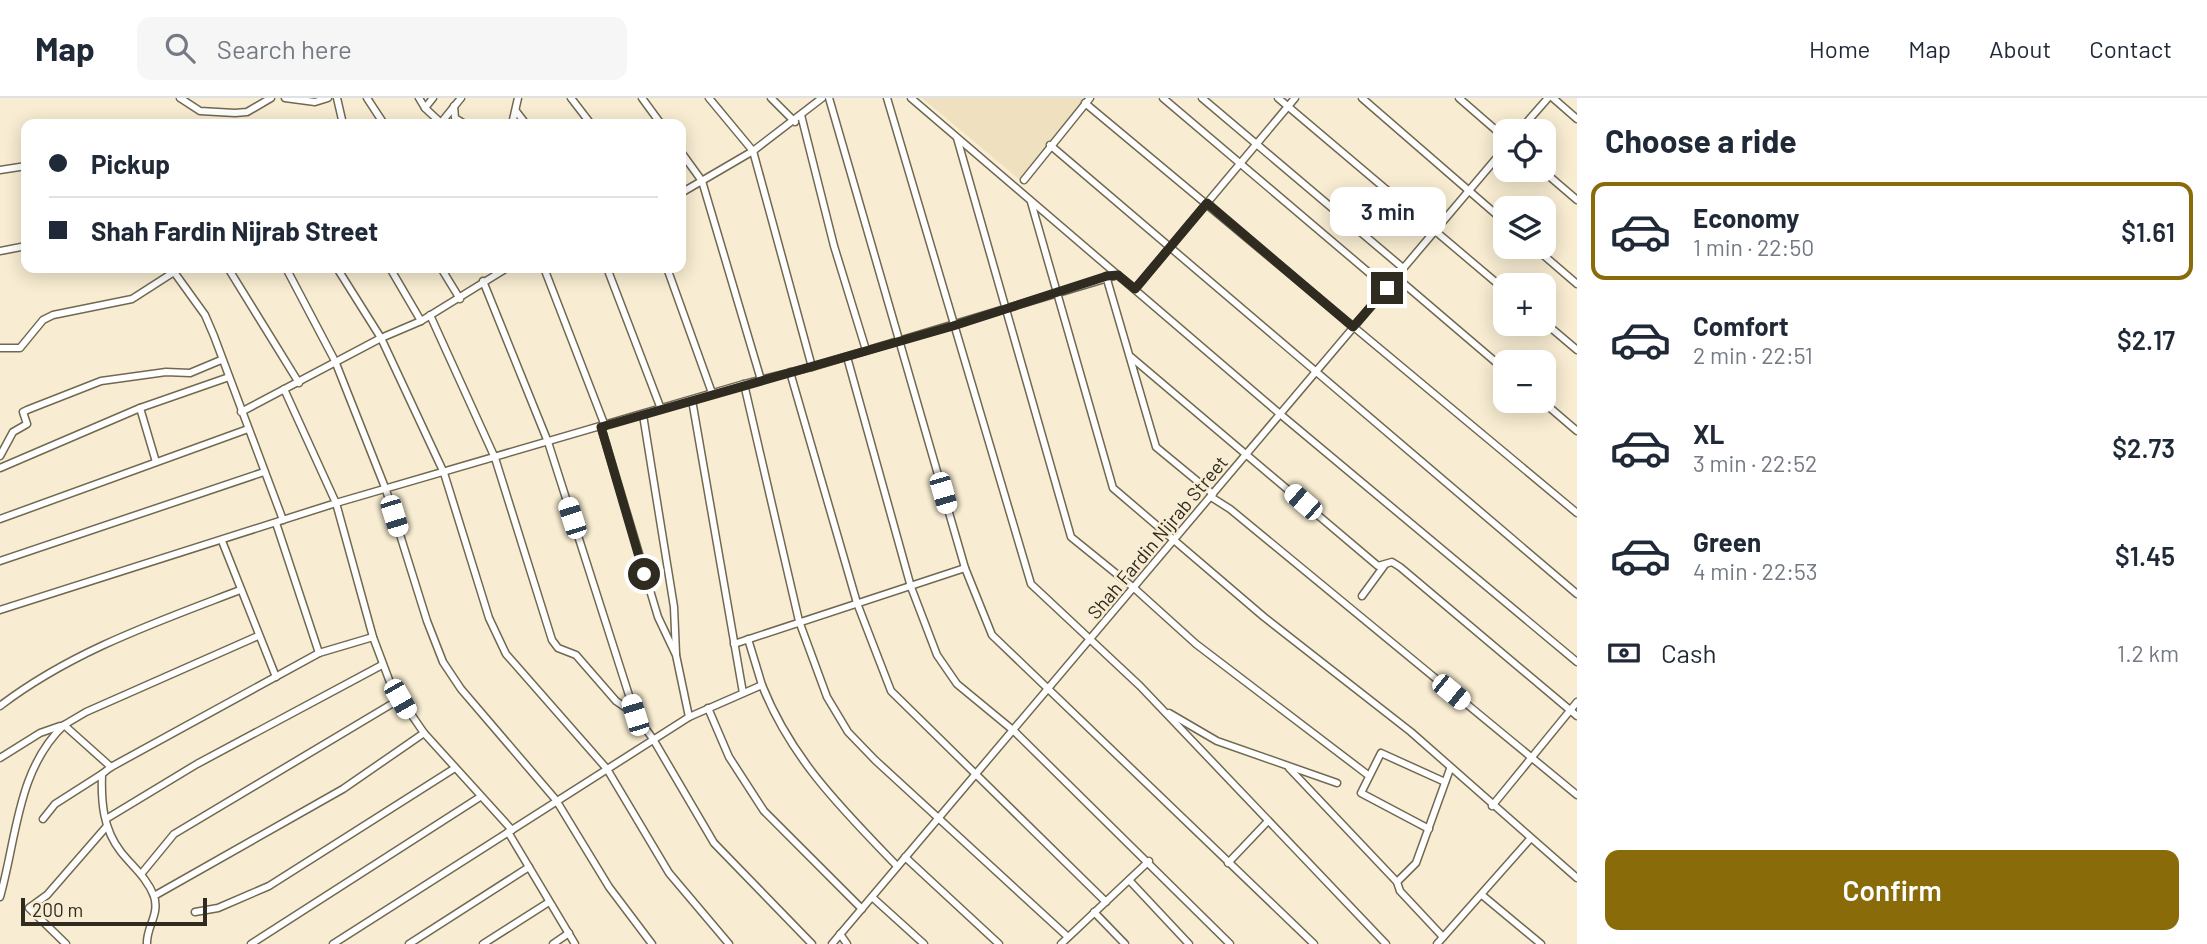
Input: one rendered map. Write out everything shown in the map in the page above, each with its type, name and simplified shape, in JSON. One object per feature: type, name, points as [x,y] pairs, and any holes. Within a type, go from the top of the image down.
[{"type":"street","points":[[180,98],[200,111],[235,113],[247,112],[271,98]]},
{"type":"street","points":[[285,98],[315,102],[328,98]]},
{"type":"street","points":[[337,98],[342,119]]},
{"type":"street","points":[[367,98],[381,119]]},
{"type":"street","points":[[419,98],[436,119]]},
{"type":"street","points":[[425,108],[433,98]]},
{"type":"street","points":[[443,119],[461,98]]},
{"type":"street","points":[[514,119],[518,98]]},
{"type":"street","points":[[571,98],[587,119]]},
{"type":"street","points":[[642,98],[657,119]]},
{"type":"street","points":[[709,98],[753,151],[811,367]]},
{"type":"street","points":[[771,98],[795,122]]},
{"type":"street","points":[[686,190],[753,151],[795,122],[822,98]]},
{"type":"street","points":[[829,98],[965,568],[992,635],[1314,944]]},
{"type":"street","points":[[887,98],[1031,584],[1161,709],[1386,944]]},
{"type":"street","points":[[911,98],[1280,414],[1577,662]]},
{"type":"street","points":[[1163,98],[1387,288]]},
{"type":"street","points":[[1202,98],[1403,268]]},
{"type":"street","points":[[1278,98],[1493,280]]},
{"type":"street","points":[[1135,289],[1295,98]]},
{"type":"street","points":[[1362,98],[1493,212]]},
{"type":"street","points":[[1459,98],[1493,128]]},
{"type":"street","points":[[1530,119],[1548,98]]},
{"type":"street","points":[[1553,98],[1577,119]]},
{"type":"street","points":[[1024,180],[1087,100],[1353,327],[1577,513]]},
{"type":"street","points":[[454,106],[457,119]]},
{"type":"street","points":[[516,111],[522,119]]},
{"type":"street","points":[[801,114],[834,246],[866,350]]},
{"type":"street","points":[[957,138],[1071,537],[1134,588],[1196,644],[1368,775]]},
{"type":"street","points":[[1050,145],[1577,594]]},
{"type":"street","points":[[686,159],[702,181],[761,380]]},
{"type":"street","name":"Shah Fardin Nijrab Street","points":[[832,944],[1493,162]]},
{"type":"street","points":[[0,170],[21,167]]},
{"type":"street","points":[[1556,182],[1577,200]]},
{"type":"street","points":[[1031,202],[1054,292],[1113,488],[1264,618],[1410,732],[1577,878]]},
{"type":"street","points":[[0,251],[21,247]]},
{"type":"street","points":[[1548,259],[1577,284]]},
{"type":"street","points":[[0,348],[20,348],[43,320],[53,315],[132,299],[171,273]]},
{"type":"street","points":[[177,273],[205,315],[229,377],[264,471],[319,653]]},
{"type":"street","points":[[231,273],[299,383]]},
{"type":"street","points":[[289,273],[335,361],[386,490],[427,621],[443,662],[461,689],[556,800],[609,887],[652,944]]},
{"type":"street","points":[[340,273],[381,338],[444,473],[489,618],[506,654],[607,769],[669,873],[729,944]]},
{"type":"street","points":[[393,273],[421,321]]},
{"type":"street","points":[[444,273],[460,299]]},
{"type":"street","points":[[242,412],[335,361],[421,321],[460,299],[496,273]]},
{"type":"street","points":[[546,273],[603,426],[665,639],[676,656]]},
{"type":"street","points":[[609,273],[661,409]]},
{"type":"street","points":[[669,273],[712,393]]},
{"type":"street","points":[[0,610],[336,503],[712,393],[899,342],[1054,292],[1118,275]]},
{"type":"street","points":[[1107,276],[1156,447],[1577,795]]},
{"type":"street","points":[[1396,277],[1493,360]]},
{"type":"street","points":[[483,281],[548,442],[635,715]]},
{"type":"street","points":[[430,315],[495,458],[552,640],[558,648],[576,655],[616,701],[635,715],[653,739],[714,843],[812,944]]},
{"type":"street","points":[[1556,332],[1577,350]]},
{"type":"street","points":[[847,357],[911,587],[937,655],[957,684],[1014,731],[1149,861],[1230,944]]},
{"type":"street","points":[[1130,357],[1378,566],[1392,562],[1400,567],[1577,716]]},
{"type":"street","points":[[0,456],[13,432],[27,424],[23,412],[27,410],[101,381],[166,372],[190,373],[221,360]]},
{"type":"street","points":[[790,372],[857,603],[891,691],[1106,902]]},
{"type":"street","points":[[0,468],[139,408],[229,377]]},
{"type":"street","points":[[744,384],[799,621],[827,698],[848,732],[1068,937]]},
{"type":"street","points":[[284,389],[336,503],[382,665],[400,699],[424,733],[510,831],[575,944]]},
{"type":"street","points":[[692,400],[743,693]]},
{"type":"street","points":[[139,408],[156,462]]},
{"type":"street","points":[[1556,413],[1577,431]]},
{"type":"street","points":[[643,415],[674,607],[676,656],[689,717]]},
{"type":"street","points":[[0,519],[248,429]]},
{"type":"street","points":[[0,561],[264,471]]},
{"type":"street","points":[[222,541],[276,677]]},
{"type":"street","points":[[1362,596],[1384,566]]},
{"type":"street","points":[[734,644],[965,568]]},
{"type":"street","points":[[0,706],[28,684],[109,641],[240,590]]},
{"type":"street","points":[[0,897],[31,772],[51,737],[64,725],[86,712],[258,636]]},
{"type":"street","points":[[43,819],[55,804],[111,767],[319,653],[373,637]]},
{"type":"street","points":[[748,639],[776,721],[824,790],[897,866]]},
{"type":"street","points":[[66,944],[29,908],[47,895],[106,822],[197,764],[382,665]]},
{"type":"street","points":[[333,944],[689,717],[762,685]]},
{"type":"street","points":[[142,873],[174,834],[400,699]]},
{"type":"street","points":[[1492,806],[1577,702]]},
{"type":"street","points":[[708,708],[729,757],[764,811],[862,909]]},
{"type":"street","points":[[1161,709],[1217,741],[1265,755],[1289,768],[1337,783]]},
{"type":"street","points":[[0,758],[40,733],[64,725]]},
{"type":"street","points":[[64,725],[111,767]]},
{"type":"street","points":[[154,896],[343,789],[424,733]]},
{"type":"street","points":[[1429,829],[1361,793],[1381,753],[1445,782]]},
{"type":"street","points":[[195,912],[218,908],[269,886],[455,768]]},
{"type":"street","points":[[1289,768],[1397,882],[1400,891],[1443,937]]},
{"type":"street","points":[[1397,882],[1416,863],[1450,769]]},
{"type":"street","points":[[102,774],[101,803],[110,836],[122,855],[142,873],[154,896],[156,915],[147,944]]},
{"type":"street","points":[[251,944],[480,797]]},
{"type":"street","points":[[1228,863],[1268,821]]},
{"type":"street","points":[[1437,944],[1530,839]]},
{"type":"street","points":[[905,858],[999,944]]},
{"type":"street","points":[[1061,944],[1149,861]]},
{"type":"street","points":[[410,944],[529,867]]},
{"type":"street","points":[[1129,880],[1189,944]]},
{"type":"street","points":[[1482,895],[1541,944]]},
{"type":"street","points":[[872,897],[924,944]]},
{"type":"street","points":[[483,944],[549,902]]},
{"type":"street","points":[[1094,912],[1125,944]]},
{"type":"street","points":[[553,944],[569,933]]},
{"type":"street","points":[[840,934],[847,944]]},
{"type":"street","points":[[1300,944],[1307,937]]},
{"type":"shaded area","points":[[922,98],[1090,98],[1020,180]]},
{"type":"route","points":[[644,574],[601,427],[953,326],[1107,276],[1118,275],[1135,289],[1207,203],[1353,327],[1387,288]]}]
